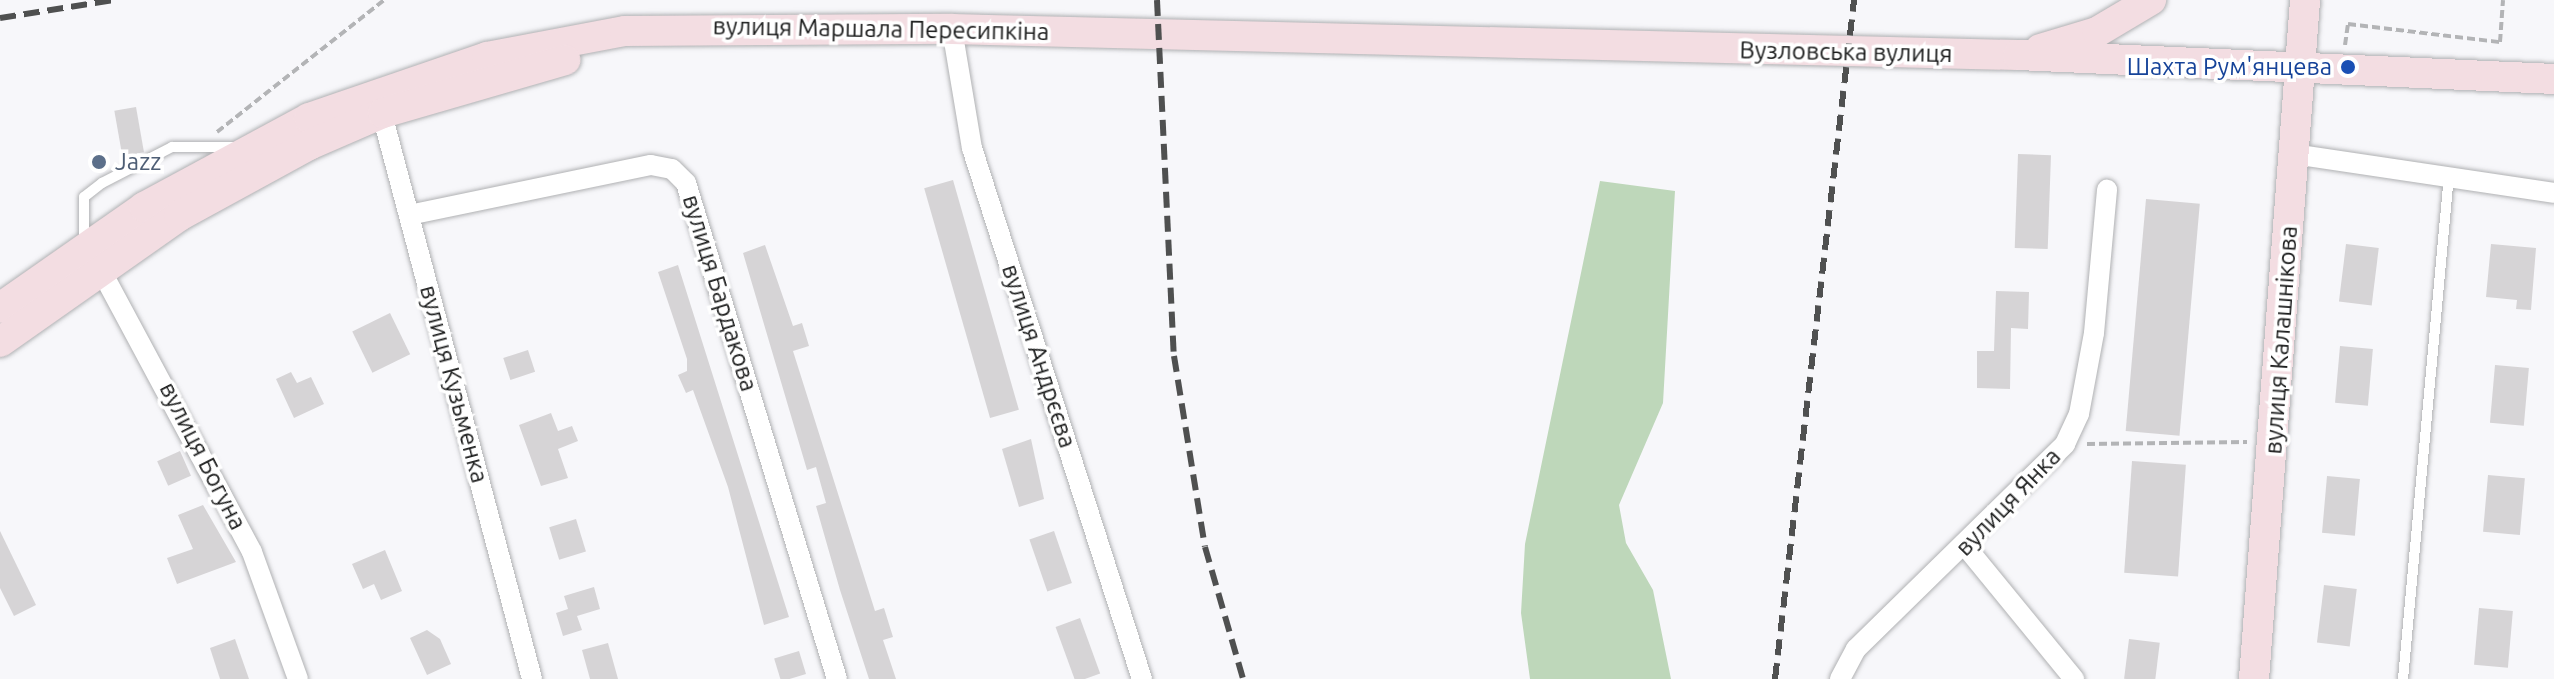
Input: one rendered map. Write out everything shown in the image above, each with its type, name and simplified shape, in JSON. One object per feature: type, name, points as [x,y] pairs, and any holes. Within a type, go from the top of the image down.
[{"type":"main road","points":[[2018,55],[2097,32],[2151,0]]},
{"type":"main road","name":"вулиця Калашнікова","points":[[2254,679],[2305,0]]},
{"type":"main road","name":"вулиця Маршала Пересипкіна","points":[[0,342],[93,257],[251,148],[378,102],[487,57],[625,31],[952,29],[1137,34]]},
{"type":"main road","name":"Вузловська вулиця","points":[[1137,34],[2018,55],[2343,67],[2554,79]]},
{"type":"main road","name":"вулиця Маршала Пересипкіна","points":[[0,308],[244,179],[378,102]]},
{"type":"street","name":"вулиця Андрєєва","points":[[952,29],[972,148],[1142,679]]},
{"type":"street","name":"вулиця Кузьменка","points":[[378,102],[532,679]]},
{"type":"street","points":[[2294,154],[2450,173],[2554,193]]},
{"type":"street","name":"вулиця Бардакова","points":[[409,215],[651,165],[672,169],[686,183],[837,679]]},
{"type":"street","name":"вулиця Янка","points":[[1840,679],[1856,649],[1966,547],[2065,444],[2079,414],[2094,333],[2107,190]]},
{"type":"street","name":"вулиця Богуна","points":[[93,257],[252,552],[298,679]]},
{"type":"street","points":[[1966,547],[2074,679]]},
{"type":"lane","points":[[93,257],[84,197],[172,147],[197,144],[251,148]]},
{"type":"lane","points":[[2403,679],[2450,173]]},
{"type":"path","points":[[197,144],[241,117],[320,44],[384,0]]},
{"type":"path","points":[[2343,67],[2348,24],[2500,42],[2503,0]]},
{"type":"path","points":[[2065,444],[2273,442]]},
{"type":"green space","points":[[1600,181],[1675,191],[1663,403],[1619,505],[1626,543],[1653,590],[1671,679],[1530,679],[1521,613],[1525,544]]},
{"type":"building","points":[[136,107],[144,152],[122,156],[114,111]]},
{"type":"building","points":[[2018,154],[2051,155],[2048,249],[2015,248]]},
{"type":"building","points":[[953,180],[1019,410],[990,418],[924,188]]},
{"type":"building","points":[[2146,199],[2200,204],[2179,436],[2126,431]]},
{"type":"building","points":[[2346,244],[2379,248],[2372,306],[2339,302]]},
{"type":"building","points":[[2491,244],[2536,248],[2531,310],[2516,309],[2517,300],[2486,297]]},
{"type":"building","points":[[765,245],[793,326],[802,323],[809,346],[793,351],[875,611],[884,608],[893,637],[883,640],[896,679],[869,679],[840,590],[816,506],[826,503],[816,467],[807,470],[743,253]]},
{"type":"building","points":[[678,265],[789,617],[764,625],[728,487],[693,390],[686,393],[678,375],[687,371],[687,359],[658,272]]},
{"type":"building","points":[[1996,291],[2029,292],[2028,329],[2011,328],[2010,389],[1977,388],[1977,351],[1994,351]]},
{"type":"building","points":[[390,313],[410,354],[372,373],[352,331]]},
{"type":"building","points":[[2340,346],[2373,349],[2368,406],[2335,403]]},
{"type":"building","points":[[528,350],[535,372],[510,380],[503,358]]},
{"type":"building","points":[[2495,365],[2529,368],[2524,426],[2490,423]]},
{"type":"building","points":[[291,372],[297,383],[311,377],[324,404],[294,418],[276,379]]},
{"type":"building","points":[[551,413],[558,431],[572,426],[578,441],[558,449],[568,478],[541,486],[519,425]]},
{"type":"building","points":[[1031,439],[1044,499],[1019,507],[1002,449]]},
{"type":"building","points":[[180,451],[191,476],[168,486],[157,461]]},
{"type":"building","points":[[2132,461],[2186,465],[2178,576],[2124,573]]},
{"type":"building","points":[[2488,475],[2525,478],[2520,535],[2483,532]]},
{"type":"building","points":[[2327,476],[2360,479],[2355,536],[2322,533]]},
{"type":"building","points":[[203,505],[236,562],[177,584],[167,558],[193,549],[178,515]]},
{"type":"building","points":[[576,519],[586,552],[559,560],[549,527]]},
{"type":"building","points":[[0,531],[36,605],[14,616],[0,588]]},
{"type":"building","points":[[1054,531],[1072,583],[1047,591],[1029,539]]},
{"type":"building","points":[[385,550],[402,591],[381,600],[374,584],[363,589],[352,564]]},
{"type":"building","points":[[2324,585],[2357,589],[2350,647],[2317,643]]},
{"type":"building","points":[[594,587],[600,609],[577,616],[582,630],[563,636],[556,613],[568,609],[564,596]]},
{"type":"building","points":[[2479,608],[2513,611],[2508,668],[2474,665]]},
{"type":"building","points":[[1080,618],[1100,673],[1075,679],[1056,627]]},
{"type":"building","points":[[427,630],[440,639],[451,664],[427,675],[410,638]]},
{"type":"building","points":[[235,639],[249,679],[220,679],[210,648]]},
{"type":"building","points":[[2129,639],[2160,643],[2155,679],[2124,679]]},
{"type":"building","points":[[608,643],[618,679],[590,679],[582,650]]},
{"type":"building","points":[[799,651],[806,674],[780,679],[774,659]]},
{"type":"railway","points":[[0,18],[114,0]]},
{"type":"railway","points":[[1157,0],[1174,356],[1205,547],[1243,679]]},
{"type":"railway","points":[[1775,679],[1854,0]]},
{"type":"place","name":"Шахта Рум'янцева","points":[[2348,67]]},
{"type":"place","name":"Jazz","points":[[99,162]]}]
